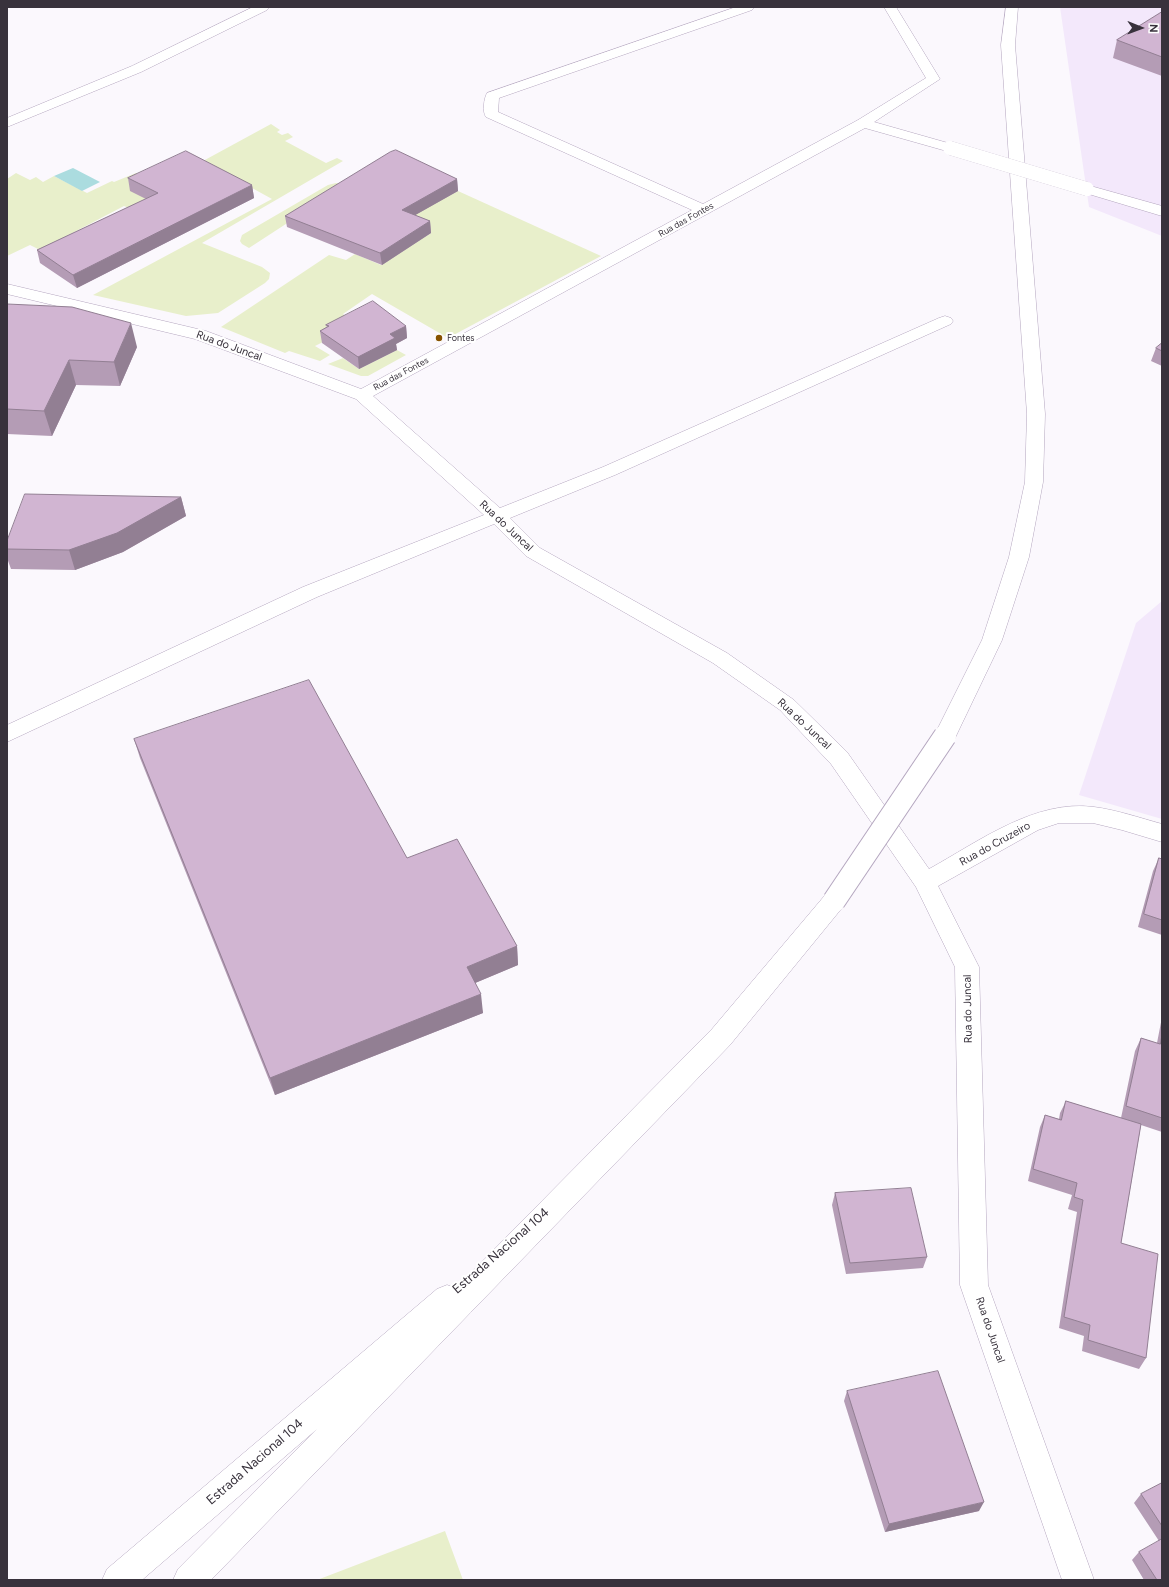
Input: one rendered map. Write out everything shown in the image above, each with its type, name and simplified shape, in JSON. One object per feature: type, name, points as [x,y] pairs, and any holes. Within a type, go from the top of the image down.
[{"type":"street","points":[[7,123],[61,103],[186,47],[263,7]]},
{"type":"street","points":[[704,210],[491,114],[492,96],[748,7]]},
{"type":"street","name":"Rua das Fontes","points":[[362,396],[863,123],[933,79],[890,7]]},
{"type":"street","points":[[557,1203],[721,1037],[834,901],[945,736],[992,640],[1019,557],[1034,482],[1036,414],[1008,45],[1012,7]]},
{"type":"street","points":[[863,123],[1162,211]]},
{"type":"street","name":"Rua do Juncal","points":[[7,289],[200,335],[362,396],[497,516],[533,552],[720,658],[787,705],[839,758],[926,882],[967,967],[974,1285],[1078,1580]]},
{"type":"street","points":[[7,734],[310,592],[609,471],[945,321]]},
{"type":"street","name":"Rua do Cruzeiro","points":[[926,882],[1031,823],[1060,815],[1093,815],[1122,821],[1162,833]]},
{"type":"street","name":"Estrada Nacional 104","points":[[118,1580],[557,1203]]},
{"type":"street","name":"Estrada Nacional 104","points":[[190,1580],[557,1203]]},
{"type":"shaded area","points":[[1060,7],[1162,7],[1162,236],[1089,207]]},
{"type":"shaded area","points":[[1162,601],[1162,819],[1079,795],[1136,623]]},
{"type":"green space","points":[[271,124],[280,130],[277,132],[282,135],[288,133],[293,137],[285,141],[326,163],[337,158],[343,161],[202,243],[262,267],[270,273],[269,279],[265,283],[218,313],[186,316],[93,295],[272,199],[203,161]]},
{"type":"green space","points":[[16,173],[30,180],[36,177],[43,182],[54,176],[87,193],[112,181],[114,182],[136,173],[151,181],[152,203],[129,208],[124,206],[40,250],[30,245],[7,256],[7,179]]},
{"type":"green space","points":[[336,183],[443,199],[458,191],[601,256],[448,338],[372,294],[343,314],[354,323],[331,338],[315,346],[330,355],[320,361],[289,351],[285,353],[221,327],[329,255],[346,260],[355,254],[381,265],[431,233],[312,207],[249,248],[240,241],[242,235],[328,185]]},
{"type":"green space","points":[[397,350],[406,355],[368,376],[361,376],[328,364],[343,358],[359,369]]},
{"type":"green space","points":[[445,1531],[463,1580],[317,1580]]},
{"type":"water","points":[[73,168],[100,182],[82,191],[54,176]]},
{"type":"building","points":[[1162,12],[1162,57],[1117,40]]},
{"type":"building","points":[[396,150],[457,179],[402,210],[430,221],[380,253],[285,216],[390,152]]},
{"type":"building","points":[[186,151],[252,185],[73,275],[37,250],[158,193],[128,178]]},
{"type":"building","points":[[373,301],[406,326],[390,334],[395,338],[358,357],[320,331],[329,326],[326,325]]},
{"type":"building","points":[[7,304],[72,307],[131,323],[114,362],[69,360],[44,411],[7,409]]},
{"type":"building","points":[[1162,343],[1162,351],[1156,348]]},
{"type":"building","points":[[25,494],[181,497],[117,533],[69,550],[7,549],[7,541]]},
{"type":"building","points":[[309,680],[407,858],[457,839],[517,946],[467,967],[481,994],[270,1078],[134,739]]},
{"type":"building","points":[[1159,858],[1162,859],[1162,920],[1144,914]]},
{"type":"building","points":[[1162,1035],[1162,1118],[1126,1106],[1141,1038],[1160,1044]]},
{"type":"building","points":[[1066,1101],[1141,1124],[1121,1243],[1158,1254],[1146,1358],[1088,1340],[1090,1325],[1064,1317],[1083,1200],[1074,1197],[1077,1183],[1033,1169],[1045,1115],[1061,1120]]},
{"type":"building","points":[[911,1188],[927,1257],[850,1263],[835,1193]]},
{"type":"building","points":[[938,1371],[984,1502],[889,1524],[847,1391]]},
{"type":"building","points":[[1162,1483],[1162,1526],[1141,1494]]},
{"type":"building","points":[[1162,1539],[1162,1580],[1157,1580],[1139,1552]]},
{"type":"place","name":"Fontes","points":[[439,338]]}]
